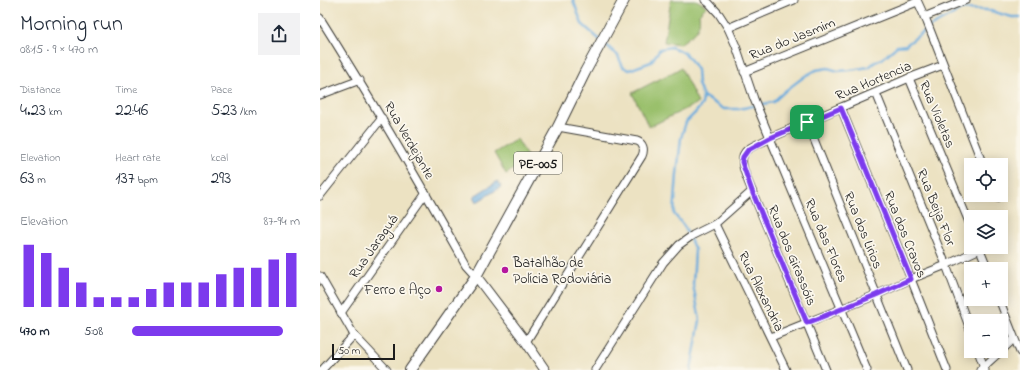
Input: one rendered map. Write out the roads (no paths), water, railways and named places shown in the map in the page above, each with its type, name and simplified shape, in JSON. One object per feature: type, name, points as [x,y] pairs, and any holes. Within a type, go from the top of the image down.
[{"type":"main road","name":"PE-005","points":[[410,370],[476,276],[558,127],[624,0]]},
{"type":"main road","points":[[476,276],[526,342],[545,370]]},
{"type":"street","points":[[705,0],[728,28],[736,46],[744,72]]},
{"type":"street","points":[[728,28],[794,0]]},
{"type":"street","points":[[925,20],[966,0]]},
{"type":"street","points":[[917,1],[981,158]]},
{"type":"street","name":"Rua do Jasmim","points":[[744,72],[917,1]]},
{"type":"street","name":"Rua Verdejante","points":[[320,18],[360,80],[466,265],[476,276]]},
{"type":"street","name":"Rua Hortencia","points":[[748,150],[770,138],[909,78],[943,65]]},
{"type":"street","name":"Rua das Flores","points":[[744,72],[762,120],[867,370]]},
{"type":"street","name":"Rua Violetas","points":[[909,78],[964,210]]},
{"type":"street","points":[[320,95],[360,80]]},
{"type":"street","name":"Rua Beija Flor","points":[[876,93],[964,314]]},
{"type":"street","name":"Rua dos Cravos","points":[[841,108],[947,370]]},
{"type":"street","points":[[320,196],[382,118]]},
{"type":"street","name":"Rua dos Lirios","points":[[807,122],[907,370]]},
{"type":"street","points":[[526,342],[644,151],[643,146],[637,141],[558,127]]},
{"type":"street","name":"Rua dos Girassóis","points":[[748,150],[743,157],[742,162],[752,191],[826,370]]},
{"type":"street","points":[[595,370],[663,263],[685,240],[715,224],[752,191]]},
{"type":"street","name":"Rua Jaraguá","points":[[341,313],[426,193]]},
{"type":"street","name":"Rua Alexandria","points":[[715,224],[786,370]]},
{"type":"street","points":[[771,337],[876,295],[968,254]]},
{"type":"street","points":[[320,276],[354,336],[387,370]]},
{"type":"street","points":[[1002,306],[1020,352]]},
{"type":"street","points":[[322,370],[354,336]]},
{"type":"street","points":[[1008,345],[1014,339]]},
{"type":"street","points":[[980,358],[983,369],[994,358]]},
{"type":"water","points":[[498,181],[501,187],[477,202],[474,196]]},
{"type":"waterway","points":[[573,0],[582,24],[600,40]]},
{"type":"waterway","points":[[703,96],[724,109],[739,109],[773,102],[805,76],[816,70],[828,68],[838,71],[869,67],[882,59],[897,46],[906,45],[931,26],[963,9],[987,10],[1012,17],[1020,17]]},
{"type":"waterway","points":[[604,43],[618,56],[623,67],[629,70],[651,62],[660,49],[671,47],[683,52],[690,59],[697,70],[698,84],[703,96],[702,104],[686,122],[681,138],[674,214],[684,226],[695,250],[693,285],[700,320],[691,370]]},
{"type":"place","name":"Batalhão de Polícia Rodoviária","points":[[505,270]]},
{"type":"place","name":"Ferro e Aço","points":[[439,289]]}]
